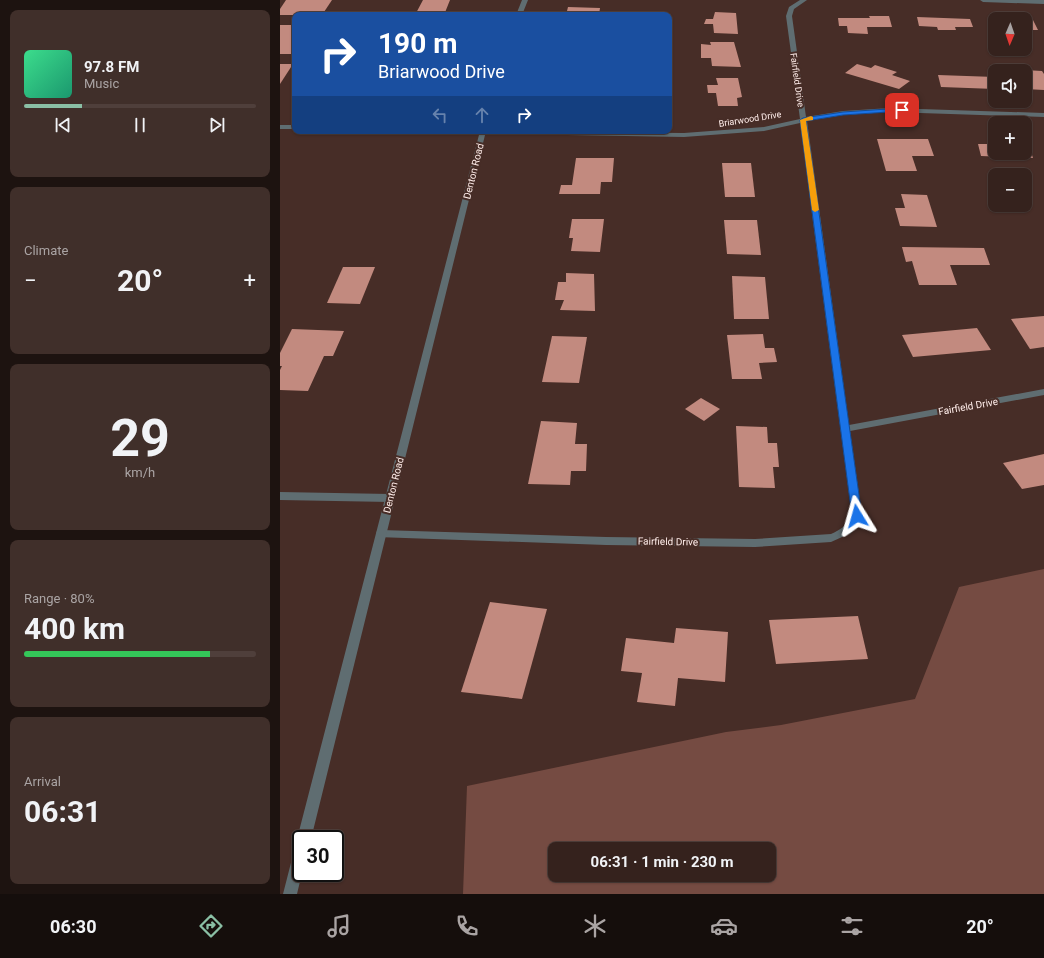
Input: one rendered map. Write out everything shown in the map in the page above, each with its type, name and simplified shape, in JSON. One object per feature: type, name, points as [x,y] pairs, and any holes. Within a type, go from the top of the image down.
[{"type":"street","points":[[520,12],[524,0]]},
{"type":"street","name":"Fairfield Drive","points":[[381,534],[606,541],[755,543],[831,538],[841,535],[849,530],[854,524],[857,516],[789,16],[791,8],[804,0]]},
{"type":"street","points":[[983,0],[1044,2]]},
{"type":"street","name":"Briarwood Drive","points":[[614,134],[712,134],[764,128],[843,114],[890,110],[1044,115]]},
{"type":"street","points":[[280,127],[292,128]]},
{"type":"street","name":"Denton Road","points":[[306,830],[482,134]]},
{"type":"street","name":"Fairfield Drive","points":[[845,429],[1044,392]]},
{"type":"street","points":[[280,496],[390,498]]},
{"type":"street","points":[[290,894],[293,882]]},
{"type":"shaded area","points":[[1044,569],[1044,894],[463,894],[467,786],[726,732],[781,725],[915,699],[959,587]]},
{"type":"building","points":[[286,0],[332,0],[324,12],[292,12],[292,15],[280,15],[280,9]]},
{"type":"building","points":[[423,0],[450,0],[445,12],[417,12]]},
{"type":"building","points":[[568,7],[600,8],[599,12],[567,12]]},
{"type":"building","points":[[715,12],[736,13],[738,34],[714,33],[713,24],[704,24],[706,19],[713,19]]},
{"type":"building","points":[[869,16],[889,16],[892,27],[867,27],[868,34],[848,33],[847,26],[839,26],[838,18],[870,18]]},
{"type":"building","points":[[917,17],[970,19],[973,27],[955,27],[956,30],[938,30],[937,27],[919,26]]},
{"type":"building","points":[[1032,20],[1033,20],[1038,30],[1032,30]]},
{"type":"building","points":[[280,25],[292,25],[292,54],[280,54]]},
{"type":"building","points":[[710,42],[734,42],[741,67],[712,66],[711,58],[701,58],[701,44],[711,45]]},
{"type":"building","points":[[280,64],[292,64],[292,66],[280,84]]},
{"type":"building","points":[[857,64],[871,68],[875,65],[897,72],[892,75],[910,81],[899,89],[845,73]]},
{"type":"building","points":[[1032,70],[1042,71],[1044,74],[1044,90],[1032,89]]},
{"type":"building","points":[[938,75],[988,77],[988,89],[941,87]]},
{"type":"building","points":[[716,78],[738,78],[742,97],[737,98],[738,106],[718,106],[716,93],[708,93],[707,85],[718,85]]},
{"type":"building","points":[[877,139],[928,139],[934,156],[912,156],[917,171],[886,171]]},
{"type":"building","points":[[978,144],[988,144],[988,156],[981,156]]},
{"type":"building","points":[[576,158],[614,158],[612,182],[601,182],[600,194],[559,194],[561,185],[572,185]]},
{"type":"building","points":[[722,163],[751,163],[755,197],[725,197]]},
{"type":"building","points":[[901,194],[927,195],[937,227],[900,226],[895,208],[905,208]]},
{"type":"building","points":[[572,219],[604,219],[600,252],[571,251],[573,238],[569,238]]},
{"type":"building","points":[[724,220],[757,220],[761,255],[727,254]]},
{"type":"building","points":[[902,247],[984,248],[990,265],[950,265],[957,285],[919,285],[912,261],[906,262]]},
{"type":"building","points":[[343,267],[375,267],[360,304],[327,303]]},
{"type":"building","points":[[566,273],[594,274],[595,311],[560,310],[564,300],[555,300],[558,282],[566,282]]},
{"type":"building","points":[[732,276],[765,277],[769,319],[734,319]]},
{"type":"building","points":[[1044,316],[1044,347],[1030,349],[1011,319]]},
{"type":"building","points":[[977,328],[991,350],[913,357],[902,335]]},
{"type":"building","points":[[292,329],[344,331],[333,356],[324,356],[308,391],[280,390],[280,370],[282,366],[280,366],[280,353]]},
{"type":"building","points":[[763,334],[765,348],[774,348],[777,362],[759,363],[762,379],[732,379],[727,335]]},
{"type":"building","points":[[552,336],[587,337],[579,383],[542,382]]},
{"type":"building","points":[[701,398],[720,409],[704,421],[685,409]]},
{"type":"building","points":[[541,421],[577,423],[575,444],[587,444],[586,471],[571,471],[570,485],[528,484]]},
{"type":"building","points":[[736,426],[767,427],[768,443],[777,443],[779,467],[773,467],[775,488],[739,487]]},
{"type":"building","points":[[1044,454],[1044,485],[1022,489],[1003,463]]},
{"type":"building","points":[[490,602],[547,609],[522,699],[461,692]]},
{"type":"building","points":[[858,616],[868,659],[776,664],[769,620]]},
{"type":"building","points":[[676,628],[728,632],[725,682],[678,678],[675,706],[637,702],[642,673],[621,671],[626,638],[674,643]]},
{"type":"slow traffic","points":[[811,118],[803,120],[815,210]]},
{"type":"route","points":[[857,516],[803,120],[866,111],[902,110]]}]
